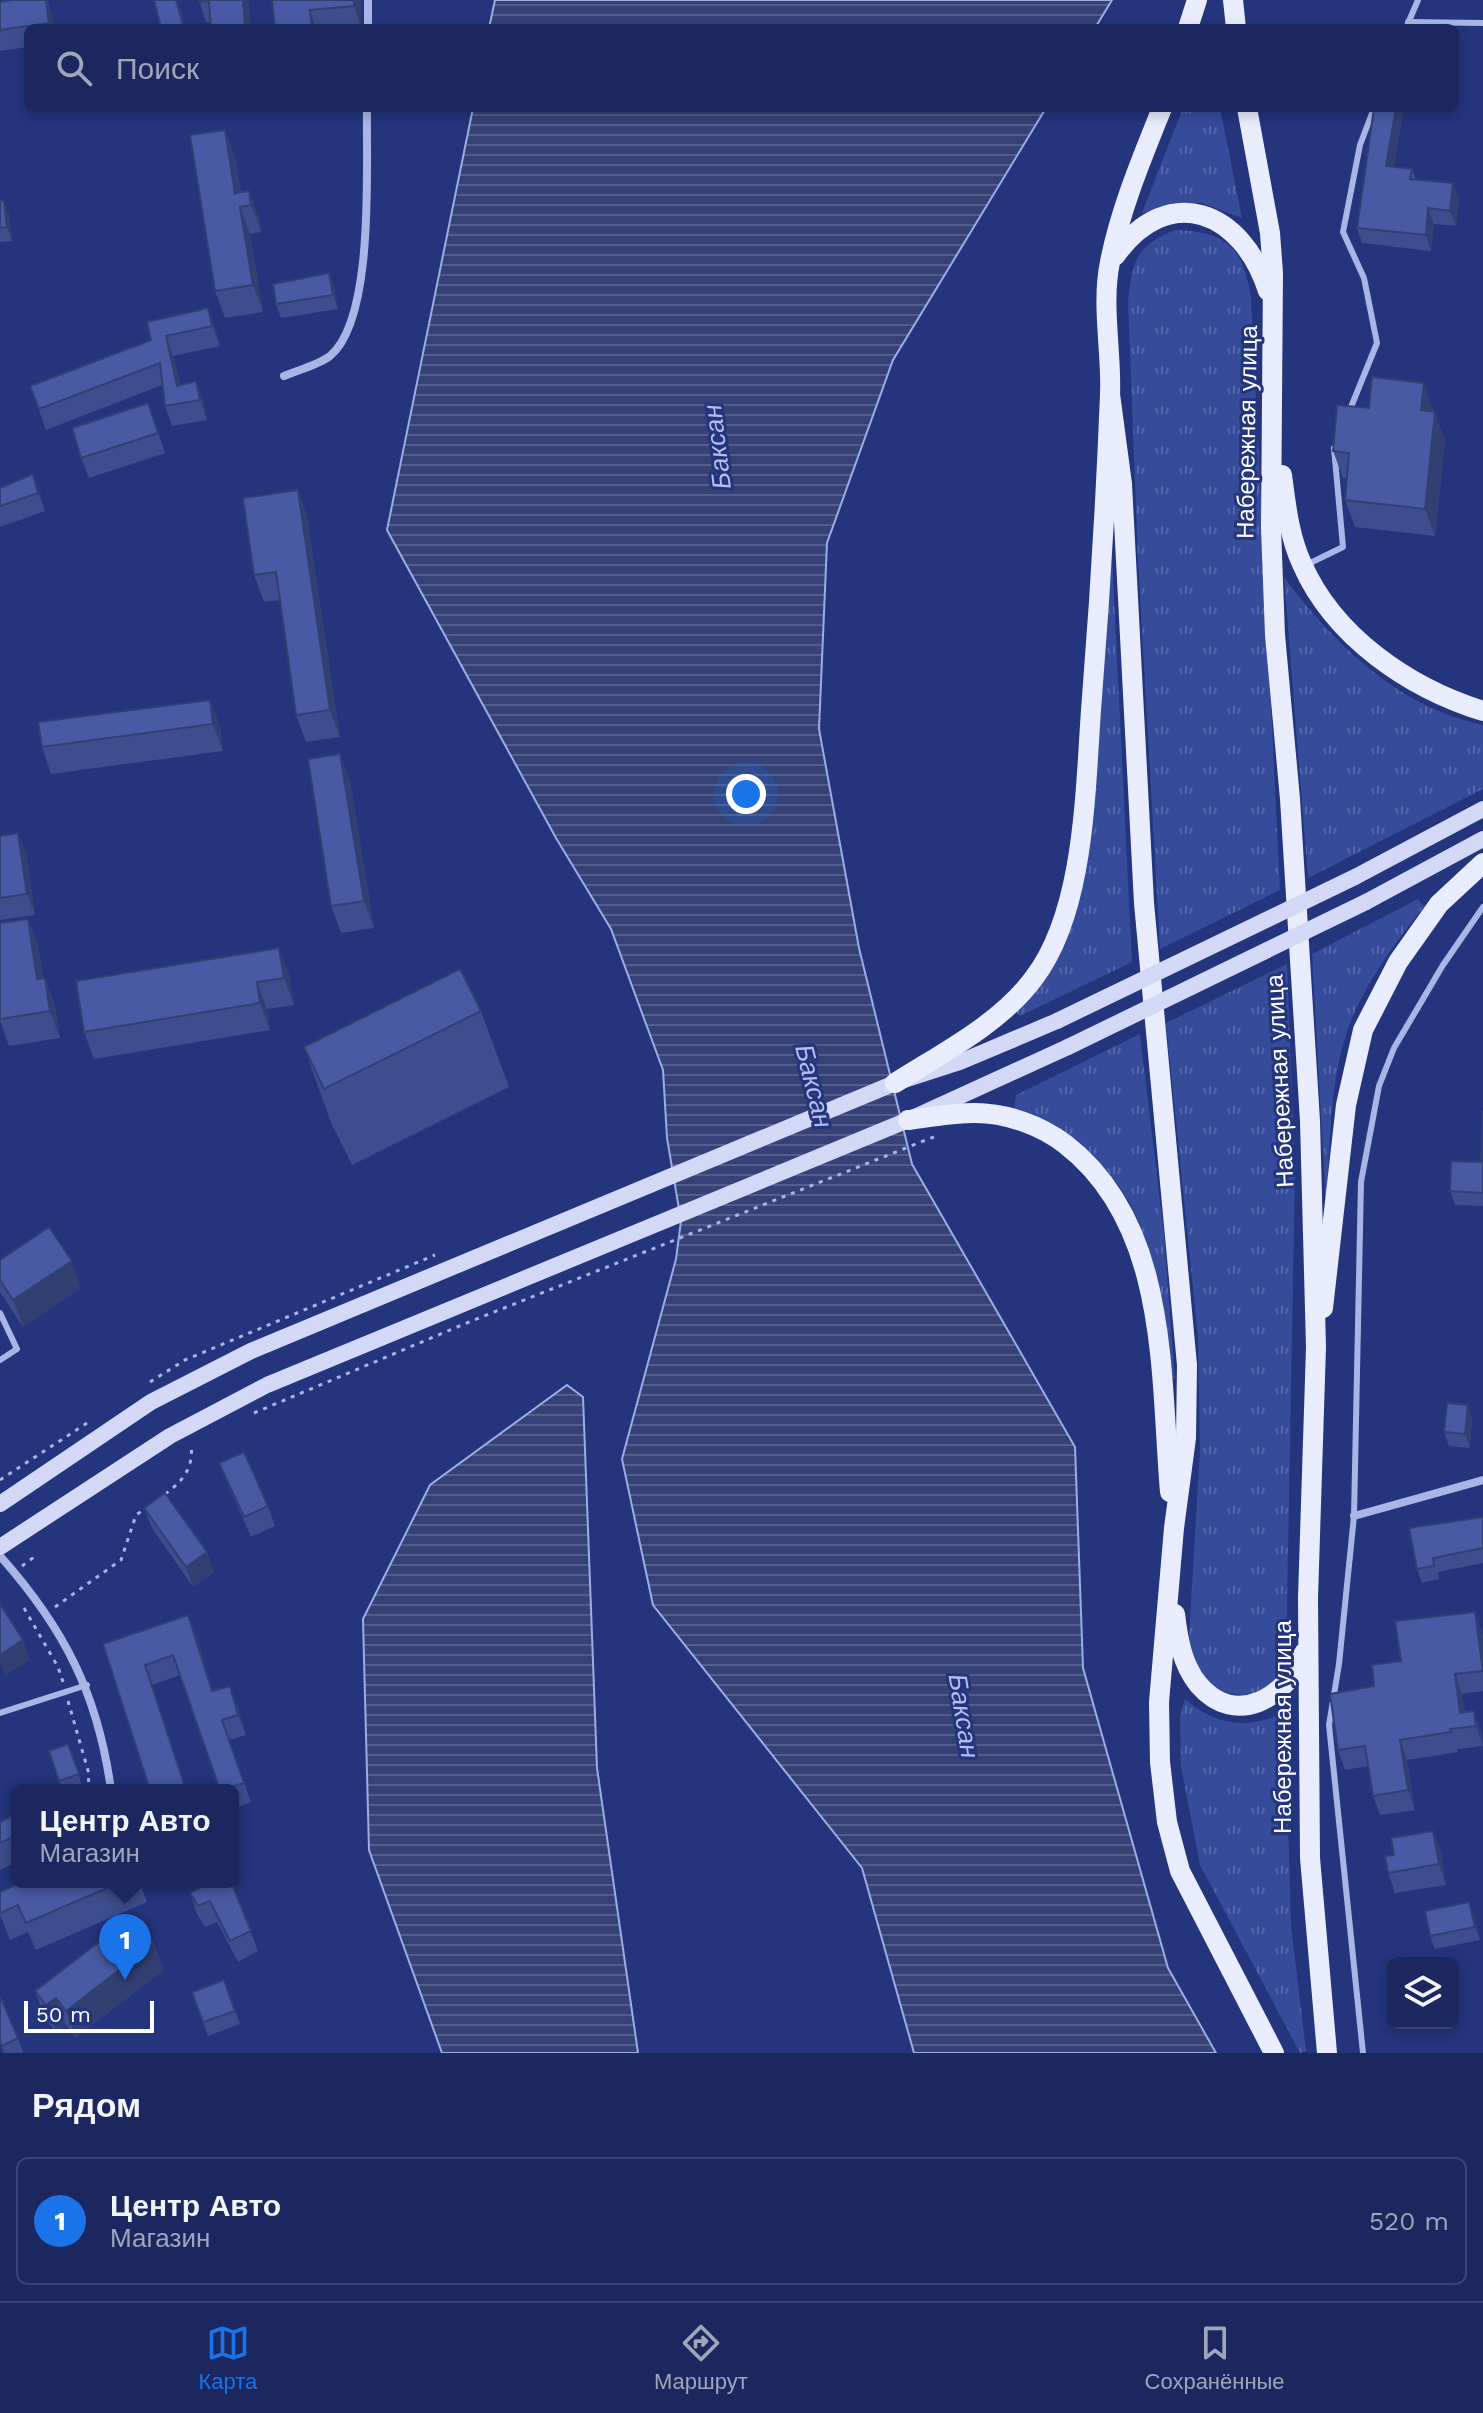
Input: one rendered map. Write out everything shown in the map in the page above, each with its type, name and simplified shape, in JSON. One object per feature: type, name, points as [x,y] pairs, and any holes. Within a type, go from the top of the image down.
[{"type":"main road","points":[[1189,24],[1197,0]]},
{"type":"main road","points":[[1233,0],[1236,24]]},
{"type":"main road","points":[[895,1083],[1007,1006],[1040,969],[1052,950],[1065,914],[1075,870],[1086,776],[1110,394],[1109,265],[1136,173],[1160,112]]},
{"type":"main road","name":"Набережная улица","points":[[1248,112],[1270,233],[1274,310],[1271,528],[1275,635],[1290,799],[1310,1121],[1316,1347],[1308,1643],[1310,1858],[1327,2053]]},
{"type":"main road","points":[[1109,265],[1141,229],[1180,214],[1201,214],[1223,222],[1251,252],[1274,310]]},
{"type":"main road","points":[[1110,394],[1122,484],[1145,918],[1187,1365],[1186,1438],[1174,1528],[1159,1702],[1160,1762],[1167,1822],[1180,1871],[1274,2053]]},
{"type":"main road","points":[[1273,414],[1292,538],[1302,566],[1347,628],[1393,669],[1424,688],[1483,711]]},
{"type":"main road","points":[[0,1504],[138,1410],[197,1377],[321,1320],[649,1184],[895,1083],[960,1062],[1057,1021],[1355,877],[1483,809]]},
{"type":"main road","points":[[0,1547],[170,1436],[267,1385],[908,1120],[1068,1047],[1366,902],[1483,839]]},
{"type":"main road","points":[[1316,1347],[1329,1275],[1346,1105],[1363,1030],[1398,962],[1439,904],[1483,863]]},
{"type":"main road","points":[[908,1120],[976,1113],[1033,1125],[1080,1155],[1104,1180],[1123,1209],[1137,1241],[1152,1302],[1174,1528]]},
{"type":"main road","points":[[1169,1579],[1179,1645],[1187,1667],[1199,1685],[1215,1698],[1233,1704],[1252,1704],[1269,1699],[1285,1688],[1297,1672],[1308,1643]]},
{"type":"street","points":[[368,0],[368,24]]},
{"type":"street","points":[[284,376],[329,356],[350,329],[361,290],[367,112]]},
{"type":"street","points":[[1354,1516],[1483,1480]]},
{"type":"street","points":[[0,1556],[47,1613],[87,1685],[110,1784]]},
{"type":"lane","points":[[1407,24],[1418,0]]},
{"type":"lane","points":[[1445,24],[1483,23]]},
{"type":"lane","points":[[1346,417],[1377,343],[1364,278],[1343,232],[1360,145],[1372,112]]},
{"type":"lane","points":[[1302,566],[1343,547],[1334,446]]},
{"type":"lane","points":[[1363,2053],[1329,1725],[1339,1664],[1354,1516],[1361,1182],[1379,1086],[1409,1021],[1483,907]]},
{"type":"lane","points":[[0,1313],[17,1349],[0,1360]]},
{"type":"lane","points":[[0,1713],[87,1685]]},
{"type":"path","points":[[248,1415],[912,1144]]},
{"type":"path","points":[[160,1498],[183,1481],[193,1456],[191,1444]]},
{"type":"path","points":[[32,1623],[121,1560],[136,1515],[148,1507]]},
{"type":"path","points":[[19,1599],[58,1667],[89,1774],[88,1784]]},
{"type":"green space","points":[[1181,112],[1221,112],[1242,218],[1202,203],[1181,203],[1142,213]]},
{"type":"green space","points":[[1175,230],[1208,234],[1230,246],[1243,266],[1251,298],[1280,890],[1160,949],[1138,560],[1128,300],[1135,264],[1144,248]]},
{"type":"green space","points":[[1112,556],[1132,962],[1020,1016],[1015,1011],[1051,966],[1074,913]]},
{"type":"green space","points":[[1284,577],[1325,626],[1371,670],[1423,704],[1483,725],[1483,789],[1308,878]]},
{"type":"green space","points":[[1418,899],[1424,907],[1379,968],[1347,1032],[1332,1106],[1326,1207],[1312,954]]},
{"type":"green space","points":[[1287,964],[1295,1174],[1286,1659],[1275,1682],[1268,1688],[1238,1694],[1218,1689],[1203,1677],[1193,1658],[1189,1637],[1200,1450],[1198,1338],[1166,1023]]},
{"type":"green space","points":[[1140,1034],[1164,1235],[1175,1379],[1172,1378],[1149,1251],[1136,1216],[1118,1185],[1093,1156],[1058,1132],[1014,1110],[1016,1095]]},
{"type":"green space","points":[[1185,1699],[1208,1715],[1232,1722],[1257,1722],[1283,1713],[1285,1717],[1291,1925],[1306,2051],[1300,2053],[1200,1865],[1181,1766],[1180,1716]]},
{"type":"water","points":[[495,0],[1112,0],[1097,24],[490,24]]},
{"type":"water","name":"Баксан","points":[[472,112],[1044,112],[893,360],[827,543],[819,729],[859,948],[912,1164],[1075,1447],[1083,1668],[1168,1968],[1216,2053],[914,2053],[862,1868],[653,1605],[622,1459],[676,1259],[681,1221],[667,1138],[663,1070],[611,929],[556,838],[387,530]]},
{"type":"water","points":[[567,1385],[583,1397],[597,1768],[638,2053],[442,2053],[369,1850],[363,1619],[430,1485]]},
{"type":"building","points":[[46,0],[49,23],[24,24],[24,27],[0,30],[0,2]]},
{"type":"building","points":[[154,0],[176,0],[183,24],[160,24]]},
{"type":"building","points":[[199,0],[243,0],[245,24],[211,24],[209,1]]},
{"type":"building","points":[[272,0],[354,0],[354,6],[310,10],[312,24],[275,24]]},
{"type":"building","points":[[1373,112],[1395,112],[1386,166],[1412,169],[1410,179],[1453,183],[1450,211],[1428,208],[1426,235],[1357,228]]},
{"type":"building","points":[[225,130],[235,193],[249,191],[251,205],[240,207],[253,285],[215,291],[190,135]]},
{"type":"building","points":[[0,201],[4,201],[7,227],[0,228]]},
{"type":"building","points":[[329,273],[333,295],[276,304],[273,284]]},
{"type":"building","points":[[208,308],[212,326],[166,336],[177,386],[196,381],[200,400],[165,406],[160,363],[39,409],[30,386],[151,340],[147,322]]},
{"type":"building","points":[[1372,377],[1424,383],[1421,410],[1435,412],[1425,509],[1345,500],[1349,453],[1333,451],[1337,405],[1369,408]]},
{"type":"building","points":[[148,403],[158,433],[81,458],[72,428]]},
{"type":"building","points":[[33,474],[38,493],[0,506],[0,488]]},
{"type":"building","points":[[298,490],[330,710],[296,715],[276,572],[254,575],[243,498]]},
{"type":"building","points":[[210,700],[213,724],[42,747],[38,722]]},
{"type":"building","points":[[340,754],[364,901],[331,906],[308,759]]},
{"type":"building","points":[[18,833],[27,894],[0,898],[0,836]]},
{"type":"building","points":[[28,919],[37,979],[45,978],[50,1011],[0,1019],[0,923]]},
{"type":"building","points":[[279,948],[284,978],[257,982],[260,1003],[84,1032],[76,981]]},
{"type":"building","points":[[460,969],[481,1011],[324,1089],[304,1047]]},
{"type":"building","points":[[1483,1111],[1483,1193],[1450,1191],[1451,1161],[1481,1162]]},
{"type":"building","points":[[49,1227],[72,1261],[13,1300],[0,1280],[0,1260]]},
{"type":"building","points":[[1447,1403],[1468,1405],[1465,1434],[1444,1432]]},
{"type":"building","points":[[244,1452],[268,1506],[244,1517],[219,1463]]},
{"type":"building","points":[[165,1493],[207,1552],[186,1567],[144,1508]]},
{"type":"building","points":[[1483,1517],[1483,1548],[1433,1558],[1434,1566],[1417,1569],[1409,1528]]},
{"type":"building","points":[[0,1604],[23,1640],[0,1655]]},
{"type":"building","points":[[1475,1612],[1483,1671],[1455,1674],[1460,1713],[1474,1711],[1476,1726],[1400,1740],[1408,1790],[1373,1796],[1365,1746],[1338,1750],[1330,1694],[1374,1686],[1372,1665],[1401,1661],[1395,1621]]},
{"type":"building","points":[[188,1615],[212,1691],[230,1686],[238,1715],[222,1720],[244,1783],[218,1784],[173,1655],[145,1665],[184,1784],[148,1784],[103,1644]]},
{"type":"building","points":[[68,1744],[79,1774],[59,1781],[49,1751]]},
{"type":"building","points":[[11,1817],[11,1838],[0,1843],[0,1822]]},
{"type":"building","points":[[1433,1831],[1439,1864],[1388,1873],[1385,1856],[1394,1855],[1391,1838]]},
{"type":"building","points":[[11,1887],[107,1888],[26,1923],[18,1905],[0,1913],[0,1892]]},
{"type":"building","points":[[199,1888],[233,1888],[251,1931],[230,1941],[210,1901],[198,1906],[190,1893]]},
{"type":"building","points":[[1469,1902],[1475,1927],[1430,1936],[1425,1911]]},
{"type":"building","points":[[133,1916],[154,1943],[66,2011],[56,1998],[46,2005],[35,1991]]},
{"type":"building","points":[[224,1980],[235,2011],[203,2022],[192,1992]]},
{"type":"building","points":[[0,1996],[18,2038],[2,2046],[0,2041]]},
{"type":"place","name":"Центр Авто","points":[[125,1980]]}]
